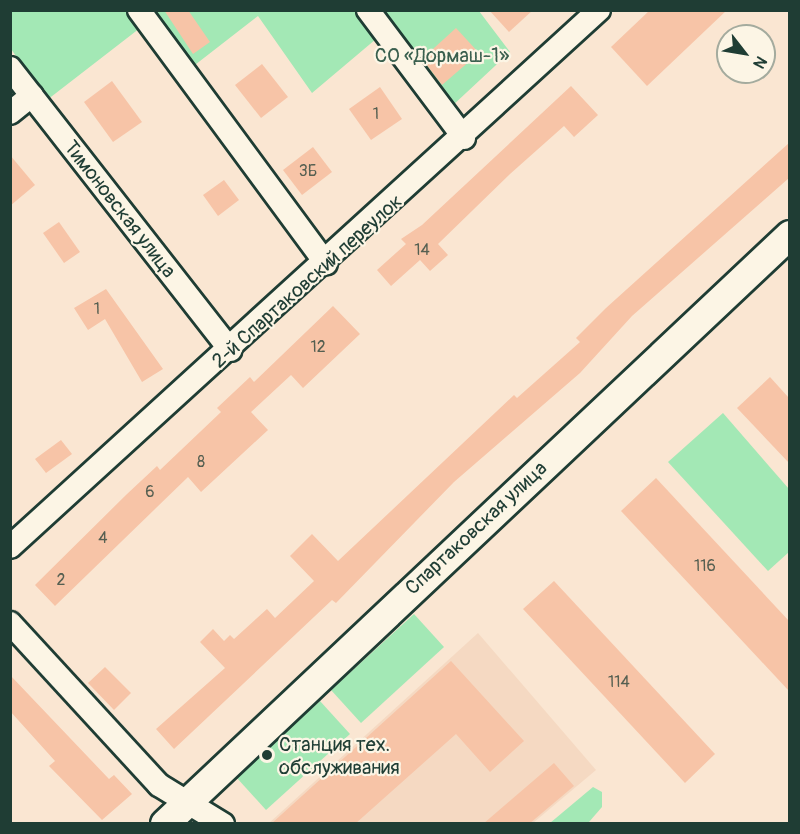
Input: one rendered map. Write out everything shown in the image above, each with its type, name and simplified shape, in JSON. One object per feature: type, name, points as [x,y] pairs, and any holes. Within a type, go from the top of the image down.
[{"type":"street","points":[[139,10],[326,264]]},
{"type":"street","points":[[368,10],[464,138]]},
{"type":"street","name":"2-й Спартаковский переулок","points":[[10,547],[326,264],[599,10]]},
{"type":"street","name":"Тимоновская улица","points":[[10,68],[230,350]]},
{"type":"street","points":[[10,113],[32,95]]},
{"type":"street","name":"Спартаковская улица","points":[[165,824],[789,235]]},
{"type":"street","points":[[10,623],[159,785],[224,824]]},
{"type":"shaded area","points":[[478,633],[596,770],[533,823],[268,824]]},
{"type":"green space","name":"СО «Дормаш-1»","points":[[10,11],[479,11],[510,52],[437,120],[376,39],[312,93],[258,16],[191,68],[153,18],[47,100],[11,49]]},
{"type":"green space","points":[[723,413],[789,489],[789,552],[768,571],[668,462]]},
{"type":"green space","points":[[414,614],[444,647],[361,723],[331,690]]},
{"type":"green space","points":[[320,701],[350,734],[266,810],[236,777]]},
{"type":"green space","points":[[593,787],[602,792],[602,807],[589,822],[550,823]]},
{"type":"building","points":[[164,10],[188,10],[210,42],[193,54]]},
{"type":"building","points":[[489,10],[533,10],[509,32]]},
{"type":"building","points":[[650,10],[727,10],[647,86],[611,47]]},
{"type":"building","points":[[456,28],[479,53],[442,85],[422,59]]},
{"type":"building","points":[[262,64],[288,97],[261,118],[235,85]]},
{"type":"building","points":[[112,81],[142,122],[113,142],[84,102]]},
{"type":"building","points":[[571,86],[598,115],[574,137],[564,126],[510,174],[438,244],[448,255],[430,271],[420,260],[391,286],[377,270],[406,244],[401,239],[422,225]]},
{"type":"building","points":[[380,87],[402,119],[371,140],[349,109]]},
{"type":"building","points":[[789,143],[789,178],[632,316],[580,373],[454,482],[336,603],[332,600],[174,749],[156,729],[225,668],[200,642],[213,629],[224,641],[230,635],[234,639],[267,609],[275,618],[314,581],[290,556],[312,534],[338,561],[514,395],[517,398],[580,342],[576,338],[606,308]]},
{"type":"building","points":[[313,147],[332,172],[302,195],[283,170]]},
{"type":"building","points":[[10,155],[35,185],[10,206]]},
{"type":"building","points":[[224,180],[239,200],[218,216],[203,195]]},
{"type":"building","points":[[59,222],[80,252],[64,263],[43,233]]},
{"type":"building","points":[[106,289],[163,369],[142,382],[105,319],[88,330],[74,308]]},
{"type":"building","points":[[333,306],[360,334],[303,388],[291,375],[251,412],[268,430],[201,492],[188,477],[55,606],[35,585],[157,466],[160,470],[221,412],[217,408],[250,377],[254,382]]},
{"type":"building","points":[[770,377],[789,398],[789,463],[737,408]]},
{"type":"building","points":[[61,440],[72,454],[46,473],[35,459]]},
{"type":"building","points":[[656,478],[789,621],[789,691],[621,511]]},
{"type":"building","points":[[554,581],[715,754],[685,783],[523,609]]},
{"type":"building","points":[[451,661],[524,741],[490,772],[456,734],[355,824],[271,824]]},
{"type":"building","points":[[105,667],[131,693],[114,710],[88,683]]},
{"type":"building","points":[[10,675],[109,779],[114,775],[132,794],[102,820],[49,766],[55,761],[10,711]]},
{"type":"building","points":[[554,763],[574,786],[529,824],[483,824]]},
{"type":"place","name":"Станция тех. обслуживания","points":[[267,755]]}]
